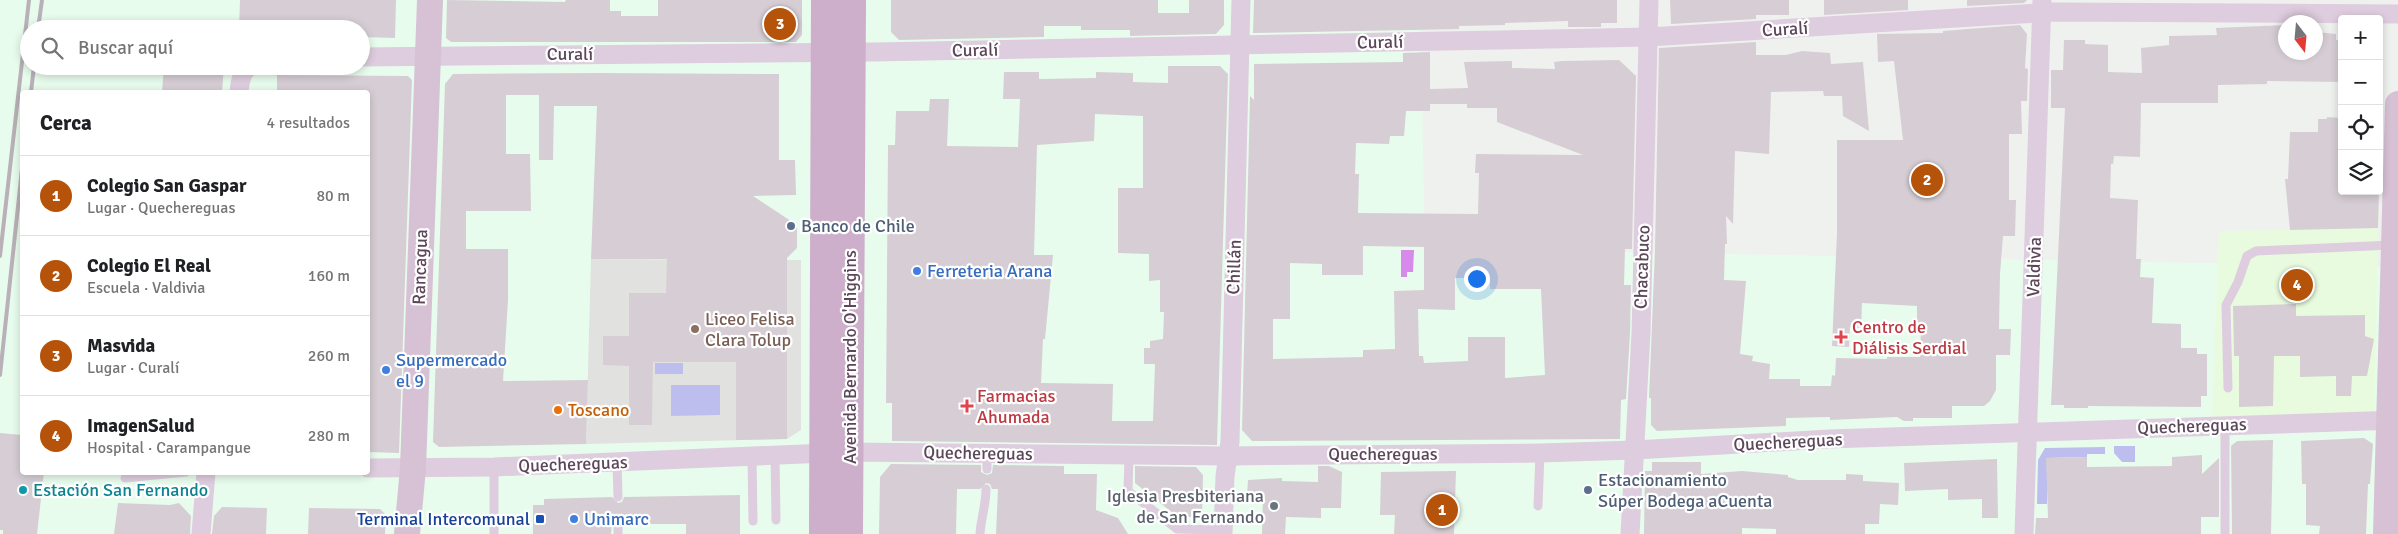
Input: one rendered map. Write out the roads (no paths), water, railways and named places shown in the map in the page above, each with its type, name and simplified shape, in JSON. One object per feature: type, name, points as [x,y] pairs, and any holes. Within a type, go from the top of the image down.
[{"type":"main road","name":"Avenida Bernardo O'Higgins","points":[[825,0],[824,52],[837,453],[849,534]]},
{"type":"main road","name":"Avenida Bernardo O'Higgins","points":[[823,534],[837,453],[852,52],[852,0]]},
{"type":"street","name":"Rancagua","points":[[406,534],[413,468],[430,0]]},
{"type":"street","name":"Chillán","points":[[1223,532],[1225,476],[1228,456],[1242,0]]},
{"type":"street","name":"Chacabuco","points":[[1630,534],[1640,353],[1649,0]]},
{"type":"street","name":"Curalí","points":[[370,57],[852,52],[1648,38],[2042,7],[2398,14]]},
{"type":"street","name":"Valdivia","points":[[2024,534],[2029,434],[2042,7]]},
{"type":"street","points":[[239,90],[243,75]]},
{"type":"street","points":[[2386,534],[2394,420],[2394,245],[2398,104]]},
{"type":"street","name":"Quechereguas","points":[[370,468],[494,467],[837,453],[987,461],[1128,454],[1228,456],[1540,453],[1634,450],[1829,439],[2029,434],[2394,420]]},
{"type":"street","points":[[201,534],[206,475]]},
{"type":"lane","points":[[2228,388],[2226,305],[2238,282],[2247,256],[2256,251],[2394,245]]},
{"type":"lane","points":[[2225,425],[2225,534]]},
{"type":"lane","points":[[1538,506],[1540,453]]},
{"type":"lane","points":[[1128,454],[1128,491],[1177,529],[1223,532]]},
{"type":"lane","points":[[775,455],[776,520]]},
{"type":"lane","points":[[752,457],[753,521]]},
{"type":"lane","points":[[617,462],[618,497]]},
{"type":"lane","points":[[494,467],[494,534]]},
{"type":"lane","points":[[125,478],[156,475]]},
{"type":"lane","points":[[980,534],[981,516],[986,504],[986,489]]},
{"type":"railway","points":[[27,20],[29,0]]},
{"type":"railway","points":[[39,20],[42,0]]},
{"type":"railway","points":[[0,256],[21,75]]},
{"type":"railway","points":[[31,90],[33,75]]},
{"type":"railway","points":[[0,375],[20,188]]},
{"type":"place","name":"Masvida","points":[[780,24]]},
{"type":"place","name":"Colegio El Real","points":[[1927,180]]},
{"type":"place","name":"Banco de Chile","points":[[791,226]]},
{"type":"place","name":"Ferreteria Arana","points":[[917,271]]},
{"type":"place","name":"ImagenSalud","points":[[2297,285]]},
{"type":"place","name":"Liceo Felisa Clara Tolup","points":[[695,329]]},
{"type":"place","name":"Centro de Diálisis Serdial","points":[[1841,337]]},
{"type":"place","name":"Supermercado el 9","points":[[386,370]]},
{"type":"place","name":"Farmacias Ahumada","points":[[967,406]]},
{"type":"place","name":"Toscano","points":[[558,410]]},
{"type":"place","name":"Estación San Fernando","points":[[23,490]]},
{"type":"place","name":"Estacionamiento Súper Bodega aCuenta","points":[[1588,490]]},
{"type":"place","name":"Iglesia Presbiteriana de San Fernando","points":[[1274,506]]},
{"type":"place","name":"Colegio San Gaspar","points":[[1442,510]]},
{"type":"place","name":"Terminal Intercomunal","points":[[540,519]]},
{"type":"place","name":"Unimarc","points":[[574,519]]}]
